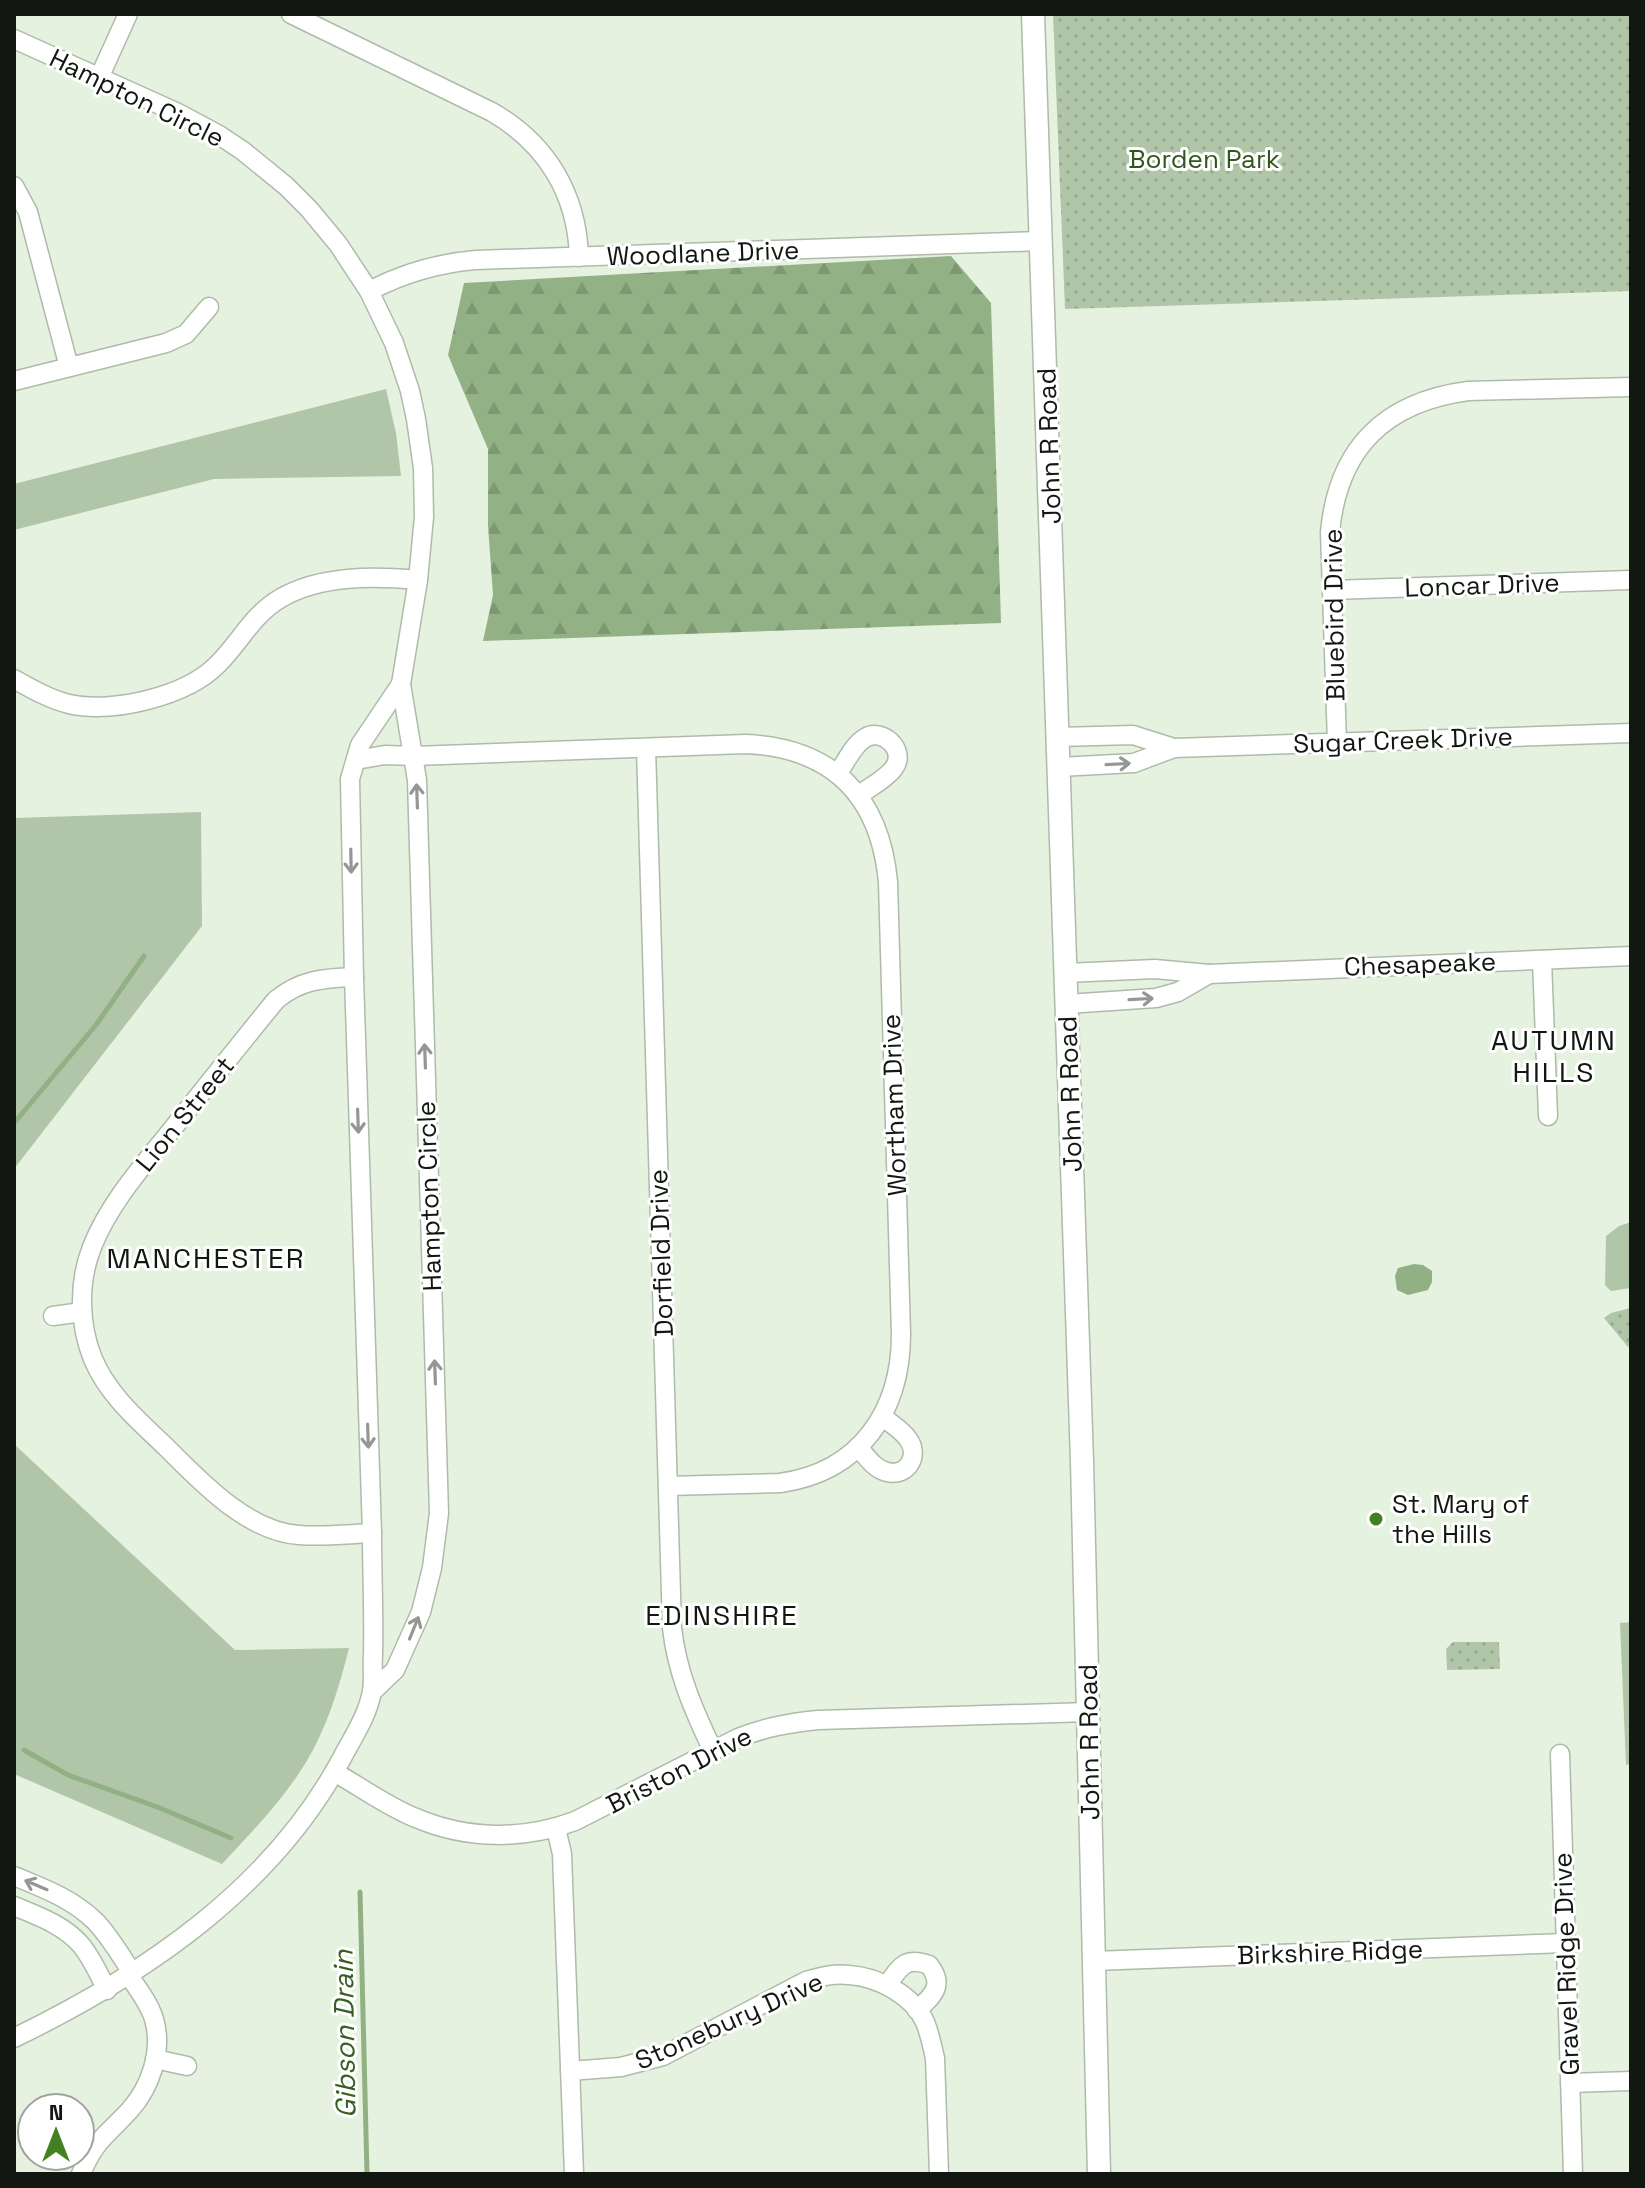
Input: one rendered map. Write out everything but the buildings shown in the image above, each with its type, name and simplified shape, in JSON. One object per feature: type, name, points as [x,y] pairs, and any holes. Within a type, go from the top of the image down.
[{"type":"main road","name":"John R Road","points":[[1033,14],[1089,1712],[1099,2174]]},
{"type":"street","points":[[99,78],[128,14]]},
{"type":"street","points":[[291,14],[492,112],[523,132],[543,154],[560,182],[577,225],[579,257]]},
{"type":"street","name":"Hampton Circle","points":[[14,39],[198,123],[266,168],[328,231],[369,291],[394,343],[410,391],[423,468],[424,517],[418,580],[401,684],[414,756],[420,855],[438,1522],[432,1568],[421,1612],[395,1670],[372,1692]]},
{"type":"street","points":[[14,186],[28,212],[69,367]]},
{"type":"street","name":"Woodlane Drive","points":[[369,291],[407,274],[449,262],[1042,241]]},
{"type":"street","points":[[14,381],[166,343],[186,334],[209,307]]},
{"type":"street","name":"Bluebird Drive","points":[[1337,743],[1330,532],[1338,489],[1356,453],[1391,417],[1427,399],[1468,391],[1631,387]]},
{"type":"street","points":[[14,679],[50,698],[79,705],[154,699],[210,672],[245,628],[271,604],[285,596],[305,588],[350,579],[418,580]]},
{"type":"street","name":"Loncar Drive","points":[[1332,590],[1631,580]]},
{"type":"street","name":"Hampton Circle","points":[[14,2038],[131,1975],[203,1923],[244,1885],[293,1832],[323,1792],[359,1725],[372,1692],[372,1533],[350,779],[360,745],[401,684]]},
{"type":"street","name":"Sugar Creek Drive","points":[[1060,767],[1134,763],[1174,748],[1631,733]]},
{"type":"street","points":[[838,773],[861,740],[870,735],[890,740],[895,747],[897,763],[859,795]]},
{"type":"street","name":"Sugar Creek Drive","points":[[1059,737],[1133,735],[1174,748]]},
{"type":"street","name":"Wortham Drive","points":[[356,760],[385,755],[769,745],[806,756],[838,773],[859,795],[872,817],[882,843],[888,882],[901,1347],[898,1373],[883,1417],[858,1447],[823,1471],[794,1481],[765,1484],[668,1486]]},
{"type":"street","name":"Dorfield Drive","points":[[646,748],[672,1628],[674,1649],[686,1692],[713,1751]]},
{"type":"street","name":"Chesapeake","points":[[1066,973],[1155,969],[1209,974],[1631,956]]},
{"type":"street","points":[[1542,960],[1548,1116]]},
{"type":"street","name":"Chesapeake","points":[[1067,1004],[1156,998],[1178,992],[1209,974]]},
{"type":"street","name":"Lion Street","points":[[354,977],[323,978],[298,985],[276,1000],[266,1012],[116,1201],[92,1246],[86,1265],[82,1312],[93,1360],[112,1390],[173,1454],[231,1506],[259,1525],[280,1532],[299,1535],[372,1533]]},
{"type":"street","points":[[53,1316],[82,1312]]},
{"type":"street","points":[[858,1447],[885,1472],[897,1473],[910,1465],[912,1447],[907,1437],[883,1417]]},
{"type":"street","name":"Briston Drive","points":[[334,1772],[415,1818],[441,1827],[488,1835],[512,1835],[556,1828],[599,1810],[738,1738],[784,1723],[1089,1712]]},
{"type":"street","name":"Gravel Ridge Drive","points":[[1560,1754],[1573,2174]]},
{"type":"street","points":[[556,1828],[562,1854],[574,2174]]},
{"type":"street","points":[[14,1876],[64,1898],[97,1923],[131,1975],[154,2019],[155,2059],[148,2082],[130,2110],[95,2146],[81,2174]]},
{"type":"street","points":[[50,1921],[64,1898]]},
{"type":"street","points":[[14,1906],[50,1921],[80,1943],[107,1990]]},
{"type":"street","name":"Birkshire Ridge","points":[[1094,1961],[1566,1943]]},
{"type":"street","points":[[887,1985],[910,1961],[929,1965],[937,1984],[929,1999],[917,2010]]},
{"type":"street","name":"Stonebury Drive","points":[[570,2071],[613,2069],[663,2056],[806,1981],[828,1975],[869,1979],[887,1985],[917,2010],[928,2031],[935,2058],[939,2174]]},
{"type":"street","points":[[155,2059],[187,2066]]},
{"type":"street","points":[[1570,2083],[1631,2081]]},
{"type":"green space","name":"Borden Park","points":[[1053,14],[1631,14],[1631,291],[1065,309]]},
{"type":"green space","points":[[951,256],[991,303],[1001,623],[483,641],[493,595],[488,526],[488,449],[448,355],[464,283]]},
{"type":"green space","points":[[386,389],[401,476],[214,479],[14,530],[14,484]]},
{"type":"green space","points":[[201,812],[202,926],[14,1169],[14,818]]},
{"type":"green space","points":[[1631,1222],[1631,1288],[1611,1291],[1605,1285],[1606,1236]]},
{"type":"green space","points":[[1631,1308],[1631,1346],[1628,1347],[1604,1318]]},
{"type":"green space","points":[[14,1444],[235,1650],[349,1648],[332,1708],[305,1764],[276,1804],[222,1864],[14,1774]]},
{"type":"green space","points":[[1631,1622],[1631,1764],[1626,1765],[1620,1623]]},
{"type":"green space","points":[[1453,1642],[1499,1642],[1500,1669],[1447,1670],[1446,1649]]},
{"type":"shaded area","points":[[1414,1264],[1432,1271],[1432,1282],[1428,1290],[1408,1295],[1397,1290],[1395,1276],[1398,1268]]},
{"type":"waterway","points":[[14,1123],[96,1025],[144,956]]},
{"type":"waterway","name":"Gibson Drain","points":[[24,1750],[68,1775],[231,1838]]},
{"type":"waterway","name":"Gibson Drain","points":[[360,1892],[367,2174]]},
{"type":"place","name":"St. Mary of the Hills","points":[[1376,1519]]},
{"type":"district","name":"AUTUMN HILLS","points":[[1554,1056]]},
{"type":"district","name":"MANCHESTER","points":[[206,1258]]},
{"type":"district","name":"EDINSHIRE","points":[[722,1615]]}]
